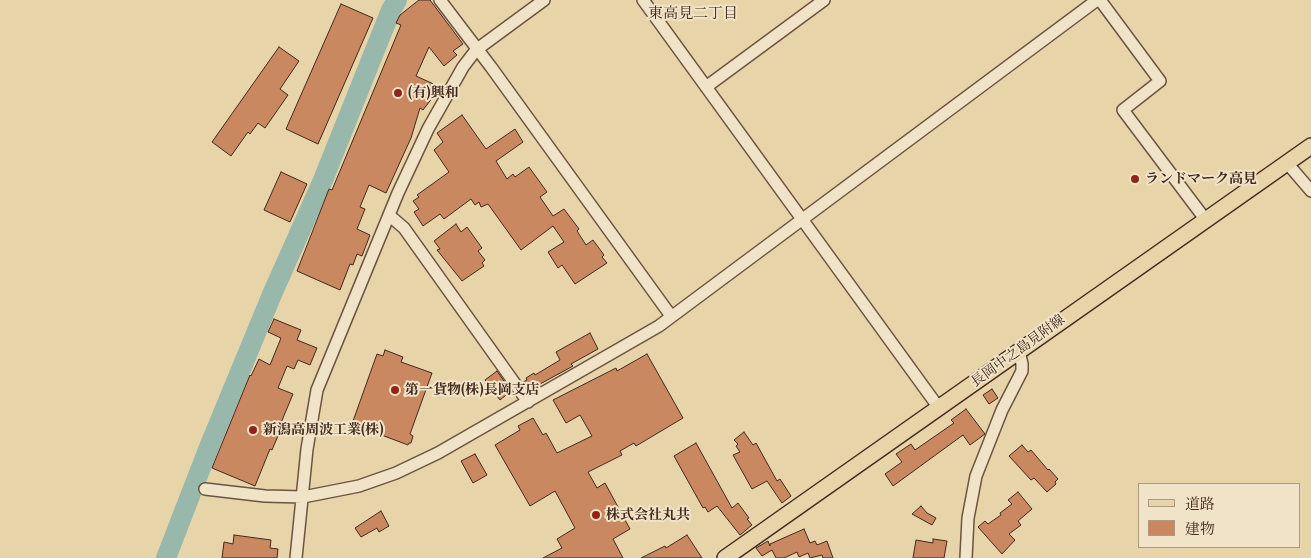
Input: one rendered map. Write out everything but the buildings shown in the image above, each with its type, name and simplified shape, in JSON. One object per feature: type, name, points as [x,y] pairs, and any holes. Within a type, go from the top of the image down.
[{"type":"main road","name":"長岡中之島見附線","points":[[725,558],[1311,146]]},
{"type":"street","points":[[440,0],[476,50],[491,67],[671,316]]},
{"type":"street","points":[[296,558],[307,449],[316,390],[336,339],[428,129],[463,67],[476,50],[544,0]]},
{"type":"street","points":[[643,0],[938,408]]},
{"type":"street","points":[[706,87],[824,0]]},
{"type":"street","points":[[205,489],[265,496],[303,497],[360,486],[396,473],[438,453],[659,326],[1099,0],[1160,81],[1123,110],[1205,219]]},
{"type":"street","points":[[1287,163],[1311,191]]},
{"type":"street","points":[[390,216],[404,228],[528,402]]},
{"type":"street","points":[[966,558],[968,518],[976,476],[1002,410],[1022,371],[1018,352]]},
{"type":"waterway","points":[[166,558],[209,447],[273,292],[323,180],[391,10],[397,0]]},
{"type":"place","name":"(有)興和","points":[[398,93]]},
{"type":"place","name":"ランドマーク高見","points":[[1135,179]]},
{"type":"place","name":"第一貨物(株)長岡支店","points":[[395,390]]},
{"type":"place","name":"新潟高周波工業(株)","points":[[253,430]]},
{"type":"place","name":"株式会社丸共","points":[[596,515]]},
{"type":"district","name":"東高見二丁目","points":[[693,14]]}]
